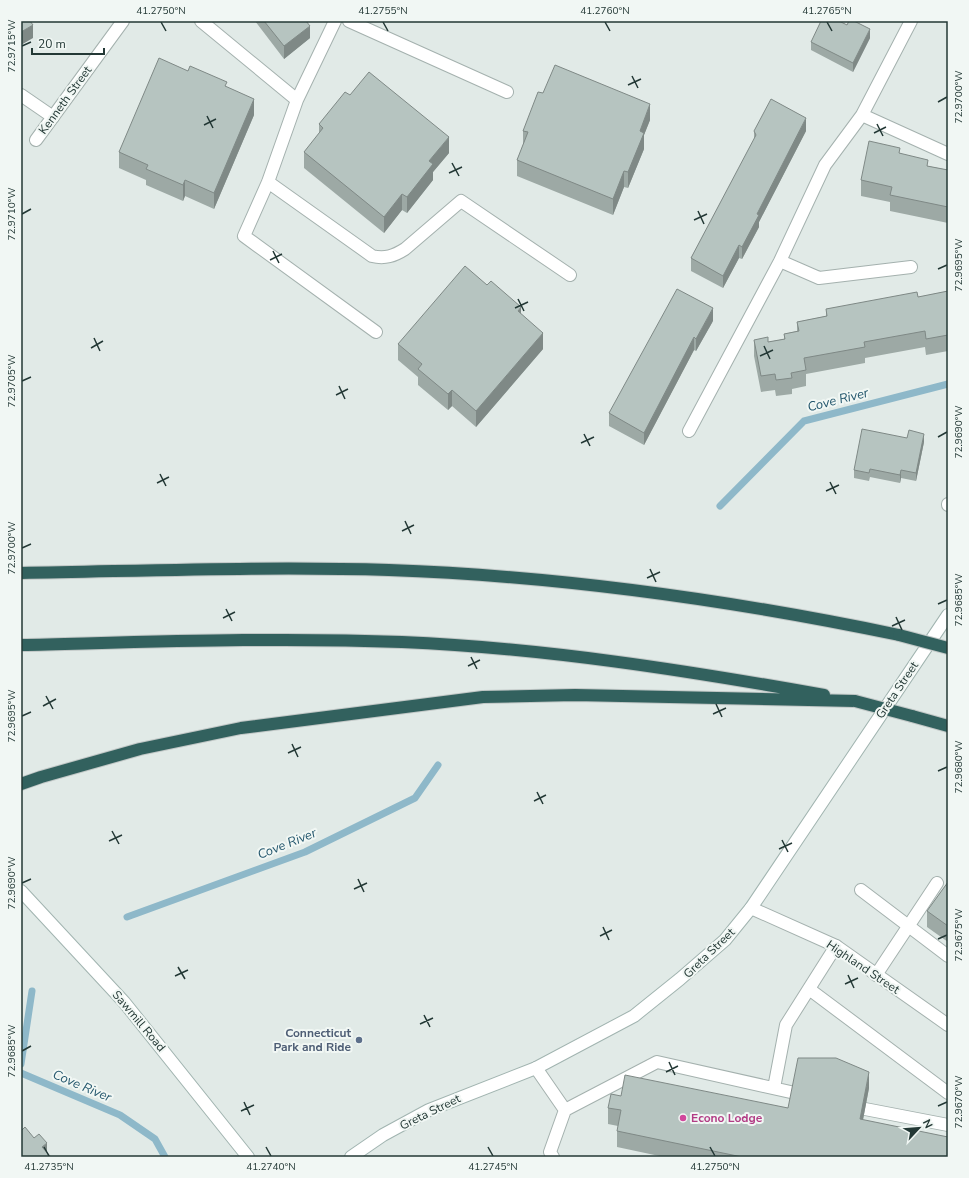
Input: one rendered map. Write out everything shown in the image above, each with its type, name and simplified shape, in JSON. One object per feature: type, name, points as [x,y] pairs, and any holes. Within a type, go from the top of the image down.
[{"type":"highway","points":[[21,573],[302,569],[389,570],[476,574],[562,582],[703,599],[820,618],[899,635],[948,648]]},
{"type":"highway","points":[[21,645],[315,640],[402,642],[490,647],[575,655],[748,681],[855,701],[948,726]]},
{"type":"highway","points":[[21,784],[41,776],[140,749],[241,728],[483,697],[575,695],[855,701]]},
{"type":"street","name":"Kenneth Street","points":[[36,140],[123,21]]},
{"type":"street","points":[[201,21],[297,100]]},
{"type":"street","points":[[335,21],[297,100],[268,182],[244,236],[376,332]]},
{"type":"street","points":[[349,21],[507,92]]},
{"type":"street","points":[[689,431],[780,260],[824,165],[862,115],[911,21]]},
{"type":"street","points":[[21,95],[53,117]]},
{"type":"street","points":[[862,115],[948,154]]},
{"type":"street","points":[[268,182],[372,256],[385,257],[396,254],[405,249],[461,201],[570,276]]},
{"type":"street","points":[[780,260],[819,278],[911,267]]},
{"type":"street","name":"Greta Street","points":[[356,1156],[383,1134],[429,1110],[536,1068],[634,1016],[680,980],[725,940],[751,908],[948,615]]},
{"type":"street","points":[[876,974],[937,883]]},
{"type":"street","points":[[861,890],[948,956]]},
{"type":"street","name":"Sawmill Road","points":[[21,892],[124,1002],[248,1157]]},
{"type":"street","name":"Highland Street","points":[[751,908],[836,946],[948,1025]]},
{"type":"street","points":[[774,1088],[786,1024],[836,946]]},
{"type":"street","points":[[809,989],[948,1093]]},
{"type":"street","points":[[553,1157],[550,1152],[565,1110],[657,1062],[795,1093]]},
{"type":"street","points":[[536,1068],[565,1110]]},
{"type":"street","points":[[865,1108],[948,1125]]},
{"type":"building","points":[[21,21],[30,21],[33,25],[21,32]]},
{"type":"building","points":[[264,21],[306,21],[310,26],[284,46]]},
{"type":"building","points":[[821,21],[839,21],[847,25],[849,21],[854,21],[870,29],[853,63],[811,42]]},
{"type":"building","points":[[159,58],[188,71],[190,66],[227,82],[225,86],[254,99],[214,193],[185,180],[183,185],[146,169],[148,165],[119,152]]},
{"type":"building","points":[[555,65],[650,104],[640,131],[644,133],[628,172],[624,171],[613,199],[517,160],[528,132],[523,131],[538,92],[543,93]]},
{"type":"building","points":[[369,72],[449,137],[429,161],[433,164],[407,197],[402,194],[384,217],[304,152],[323,128],[319,124],[345,92],[350,95]]},
{"type":"building","points":[[771,99],[806,118],[757,214],[759,215],[742,247],[739,245],[723,276],[691,258],[756,135],[754,131]]},
{"type":"building","points":[[869,141],[900,148],[899,153],[928,160],[927,166],[948,170],[948,207],[890,195],[892,187],[861,180]]},
{"type":"building","points":[[465,266],[487,285],[491,281],[521,307],[518,311],[543,333],[476,411],[452,390],[448,394],[418,369],[422,364],[398,344]]},
{"type":"building","points":[[677,289],[713,308],[696,339],[694,337],[644,433],[609,413]]},
{"type":"building","points":[[948,291],[948,335],[926,339],[925,331],[864,342],[865,347],[804,358],[806,370],[791,373],[792,378],[776,380],[775,374],[761,376],[754,340],[768,337],[768,342],[785,339],[784,334],[799,331],[797,322],[827,316],[826,309],[917,292],[918,297]]},
{"type":"building","points":[[862,429],[907,438],[909,430],[924,434],[916,473],[901,470],[900,475],[870,469],[869,473],[854,470]]},
{"type":"building","points":[[948,882],[948,926],[927,911]]},
{"type":"building","name":"Econo Lodge","points":[[798,1058],[836,1058],[869,1072],[860,1119],[948,1137],[948,1157],[742,1157],[617,1131],[621,1110],[608,1108],[611,1094],[621,1096],[625,1075],[788,1108]]},
{"type":"building","points":[[25,1127],[34,1138],[39,1134],[47,1143],[42,1147],[51,1157],[21,1157],[21,1131]]},
{"type":"waterway","name":"Cove River","points":[[720,506],[804,421],[948,384]]},
{"type":"waterway","name":"Cove River","points":[[127,917],[305,852],[415,798],[438,765]]},
{"type":"waterway","name":"Cove River","points":[[21,1064],[32,991]]},
{"type":"waterway","name":"Cove River","points":[[21,1073],[120,1115],[155,1139],[165,1157]]},
{"type":"place","name":"Connecticut Park and Ride","points":[[359,1040]]},
{"type":"place","name":"Econo Lodge","points":[[683,1118]]}]
